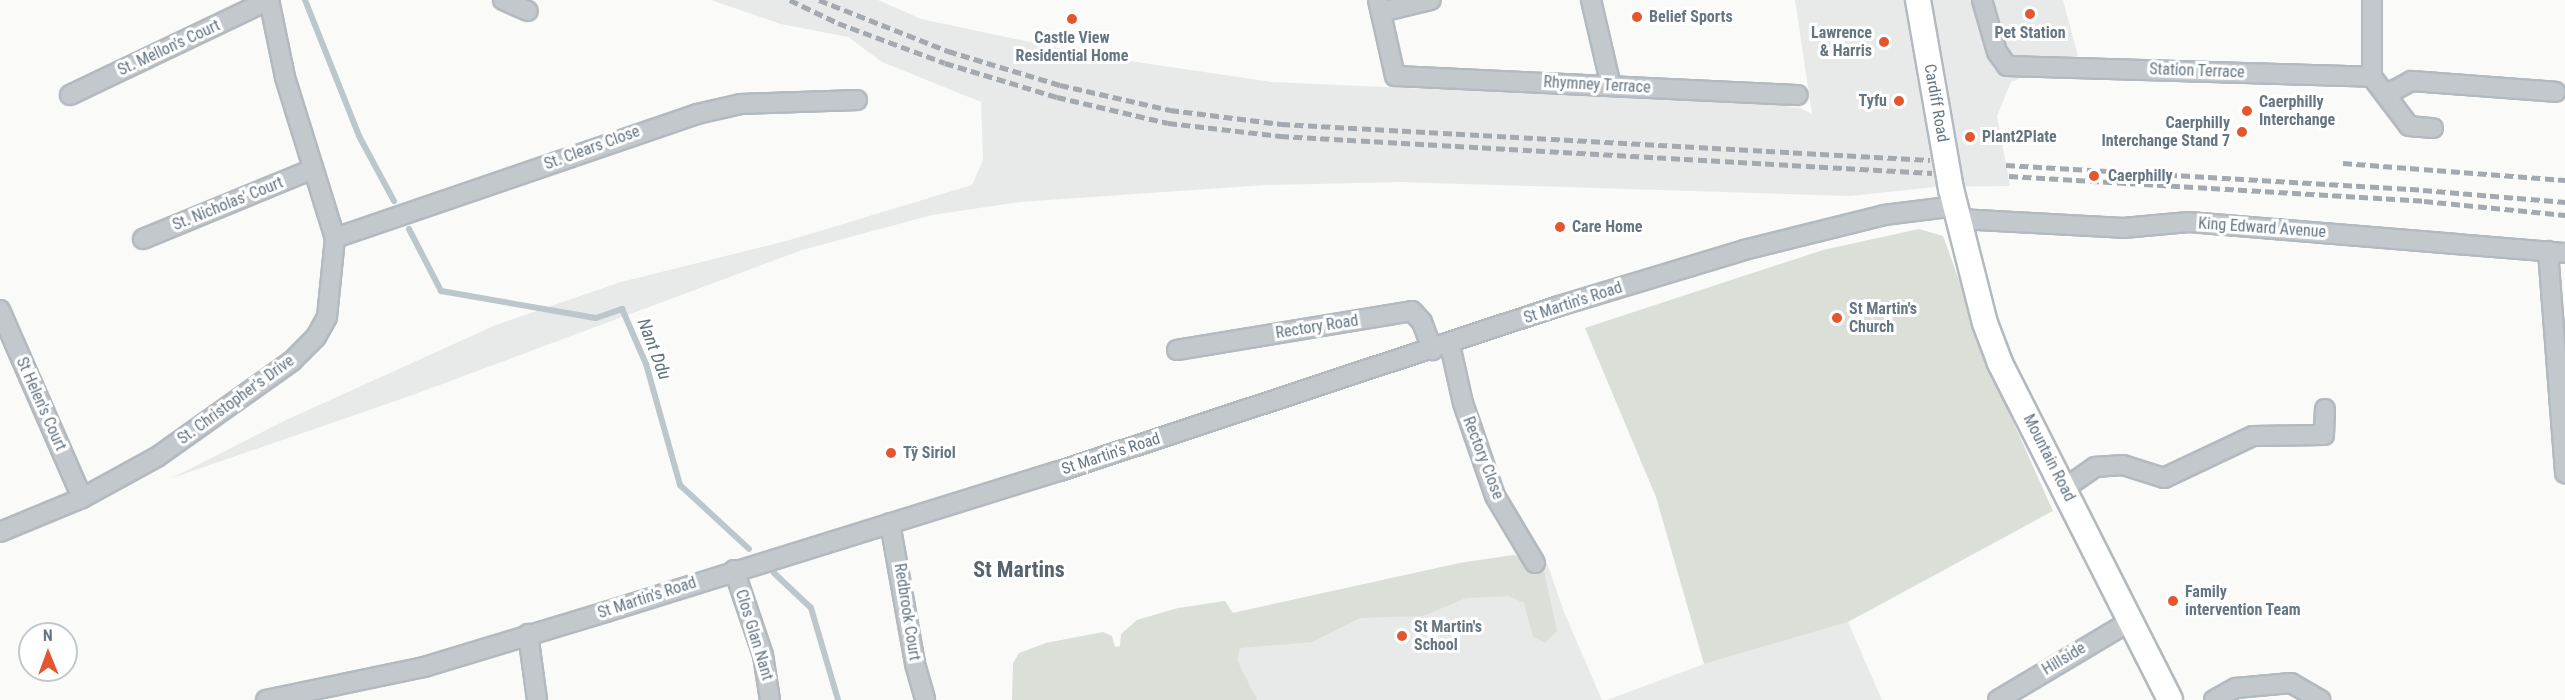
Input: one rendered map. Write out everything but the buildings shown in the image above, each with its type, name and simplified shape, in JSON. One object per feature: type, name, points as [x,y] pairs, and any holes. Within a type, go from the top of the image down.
[{"type":"main road","name":"Cardiff Road","points":[[1918,0],[1957,212]]},
{"type":"main road","name":"Mountain Road","points":[[1957,212],[2000,363],[2132,620],[2170,700]]},
{"type":"street","name":"St. Mellon's Court","points":[[70,95],[269,0]]},
{"type":"street","name":"St. Christopher's Drive","points":[[0,532],[82,498],[157,457],[292,361],[316,337],[327,317],[332,297],[335,238],[285,77],[269,0]]},
{"type":"street","points":[[503,0],[528,11]]},
{"type":"street","points":[[1380,6],[1431,0]]},
{"type":"street","points":[[1591,0],[1611,86]]},
{"type":"street","name":"Station Terrace","points":[[1982,0],[1997,52],[2007,66],[2372,77]]},
{"type":"street","points":[[2372,0],[2372,77],[2409,126],[2433,128]]},
{"type":"street","name":"Rhymney Terrace","points":[[1380,6],[1395,76],[1798,94]]},
{"type":"street","points":[[2387,94],[2411,81],[2556,92]]},
{"type":"street","name":"St. Clears Close","points":[[335,238],[697,114],[741,104],[857,100]]},
{"type":"street","name":"St. Nicholas' Court","points":[[143,239],[313,169]]},
{"type":"street","name":"King Edward Avenue","points":[[1957,212],[2123,228],[2189,222],[2557,252]]},
{"type":"street","name":"St Martin's Road","points":[[266,700],[424,667],[890,522],[1441,347],[1559,306],[1744,249],[1874,217],[1957,212]]},
{"type":"street","points":[[2557,252],[2565,473]]},
{"type":"street","name":"St Helen's Court","points":[[0,310],[82,498]]},
{"type":"street","name":"Rectory Road","points":[[1177,350],[1412,311],[1441,347]]},
{"type":"street","name":"Rectory Close","points":[[1441,347],[1495,496],[1535,563]]},
{"type":"street","points":[[2065,488],[2095,467],[2123,465],[2164,478],[2253,436],[2324,435],[2325,409]]},
{"type":"street","name":"Redbrook Court","points":[[890,522],[915,664],[926,700]]},
{"type":"street","name":"Clos Glan Nant","points":[[734,570],[763,655],[770,700]]},
{"type":"street","name":"Hillside","points":[[1998,700],[2132,620]]},
{"type":"street","points":[[528,634],[537,700]]},
{"type":"street","points":[[2214,700],[2236,688],[2291,683],[2320,700]]},
{"type":"shaded area","points":[[711,0],[878,0],[921,19],[1096,56],[1272,82],[1767,104],[1800,108],[1812,114],[1795,0],[2063,0],[2078,56],[2011,82],[1997,116],[2010,186],[1935,187],[1850,196],[1402,182],[1266,185],[1019,202],[932,215],[802,250],[410,396],[172,478],[286,420],[496,325],[621,282],[790,240],[972,185],[983,160],[981,102],[882,62],[848,37],[781,24]]},
{"type":"shaded area","points":[[1919,229],[1943,236],[1999,390],[2053,511],[1848,622],[1704,664],[1656,497],[1585,328],[1823,250]]},
{"type":"shaded area","name":"St Martin's School","points":[[1514,555],[1526,563],[1547,563],[1564,612],[1602,700],[1242,700],[1226,659],[1232,613],[1460,563]]},
{"type":"shaded area","points":[[1514,555],[1544,571],[1557,631],[1545,643],[1533,637],[1524,603],[1509,596],[1466,598],[1423,616],[1360,618],[1312,642],[1240,648],[1237,660],[1257,700],[1012,700],[1013,663],[1019,653],[1046,643],[1103,632],[1112,636],[1115,647],[1120,646],[1121,634],[1137,620],[1178,608],[1225,601],[1233,613],[1460,563]]},
{"type":"shaded area","points":[[1848,622],[1882,700],[1607,700],[1704,664]]},
{"type":"waterway","name":"Nant Ddu","points":[[305,0],[359,136],[394,201]]},
{"type":"waterway","name":"Nant Ddu","points":[[409,229],[441,291],[596,318],[622,309],[646,364],[680,485],[749,549]]},
{"type":"waterway","name":"Nant Ddu","points":[[774,573],[811,608],[838,700]]},
{"type":"railway","points":[[790,0],[838,23],[945,63],[1057,97],[1168,123],[1280,136],[1932,173]]},
{"type":"railway","points":[[819,0],[948,51],[1060,85],[1170,110],[1281,124],[1930,160]]},
{"type":"railway","points":[[2343,163],[2565,180]]},
{"type":"railway","points":[[2006,165],[2423,190],[2565,202]]},
{"type":"railway","points":[[2009,176],[2424,201],[2565,215]]},
{"type":"place","name":"Pet Station","points":[[2030,14]]},
{"type":"place","name":"Belief Sports","points":[[1637,17]]},
{"type":"place","name":"Castle View Residential Home","points":[[1072,19]]},
{"type":"place","name":"Lawrence & Harris","points":[[1884,42]]},
{"type":"place","name":"Tyfu","points":[[1899,101]]},
{"type":"place","name":"Caerphilly Interchange","points":[[2247,111]]},
{"type":"place","name":"Caerphilly Interchange Stand 7","points":[[2242,132]]},
{"type":"place","name":"Plant2Plate","points":[[1970,137]]},
{"type":"place","name":"Caerphilly","points":[[2094,176]]},
{"type":"place","name":"Care Home","points":[[1560,227]]},
{"type":"place","name":"St Martin's Church","points":[[1837,318]]},
{"type":"place","name":"Tŷ Siriol","points":[[891,453]]},
{"type":"place","name":"Family intervention Team","points":[[2173,601]]},
{"type":"place","name":"St Martin's School","points":[[1402,636]]},
{"type":"district","name":"St Martins","points":[[1019,570]]}]
